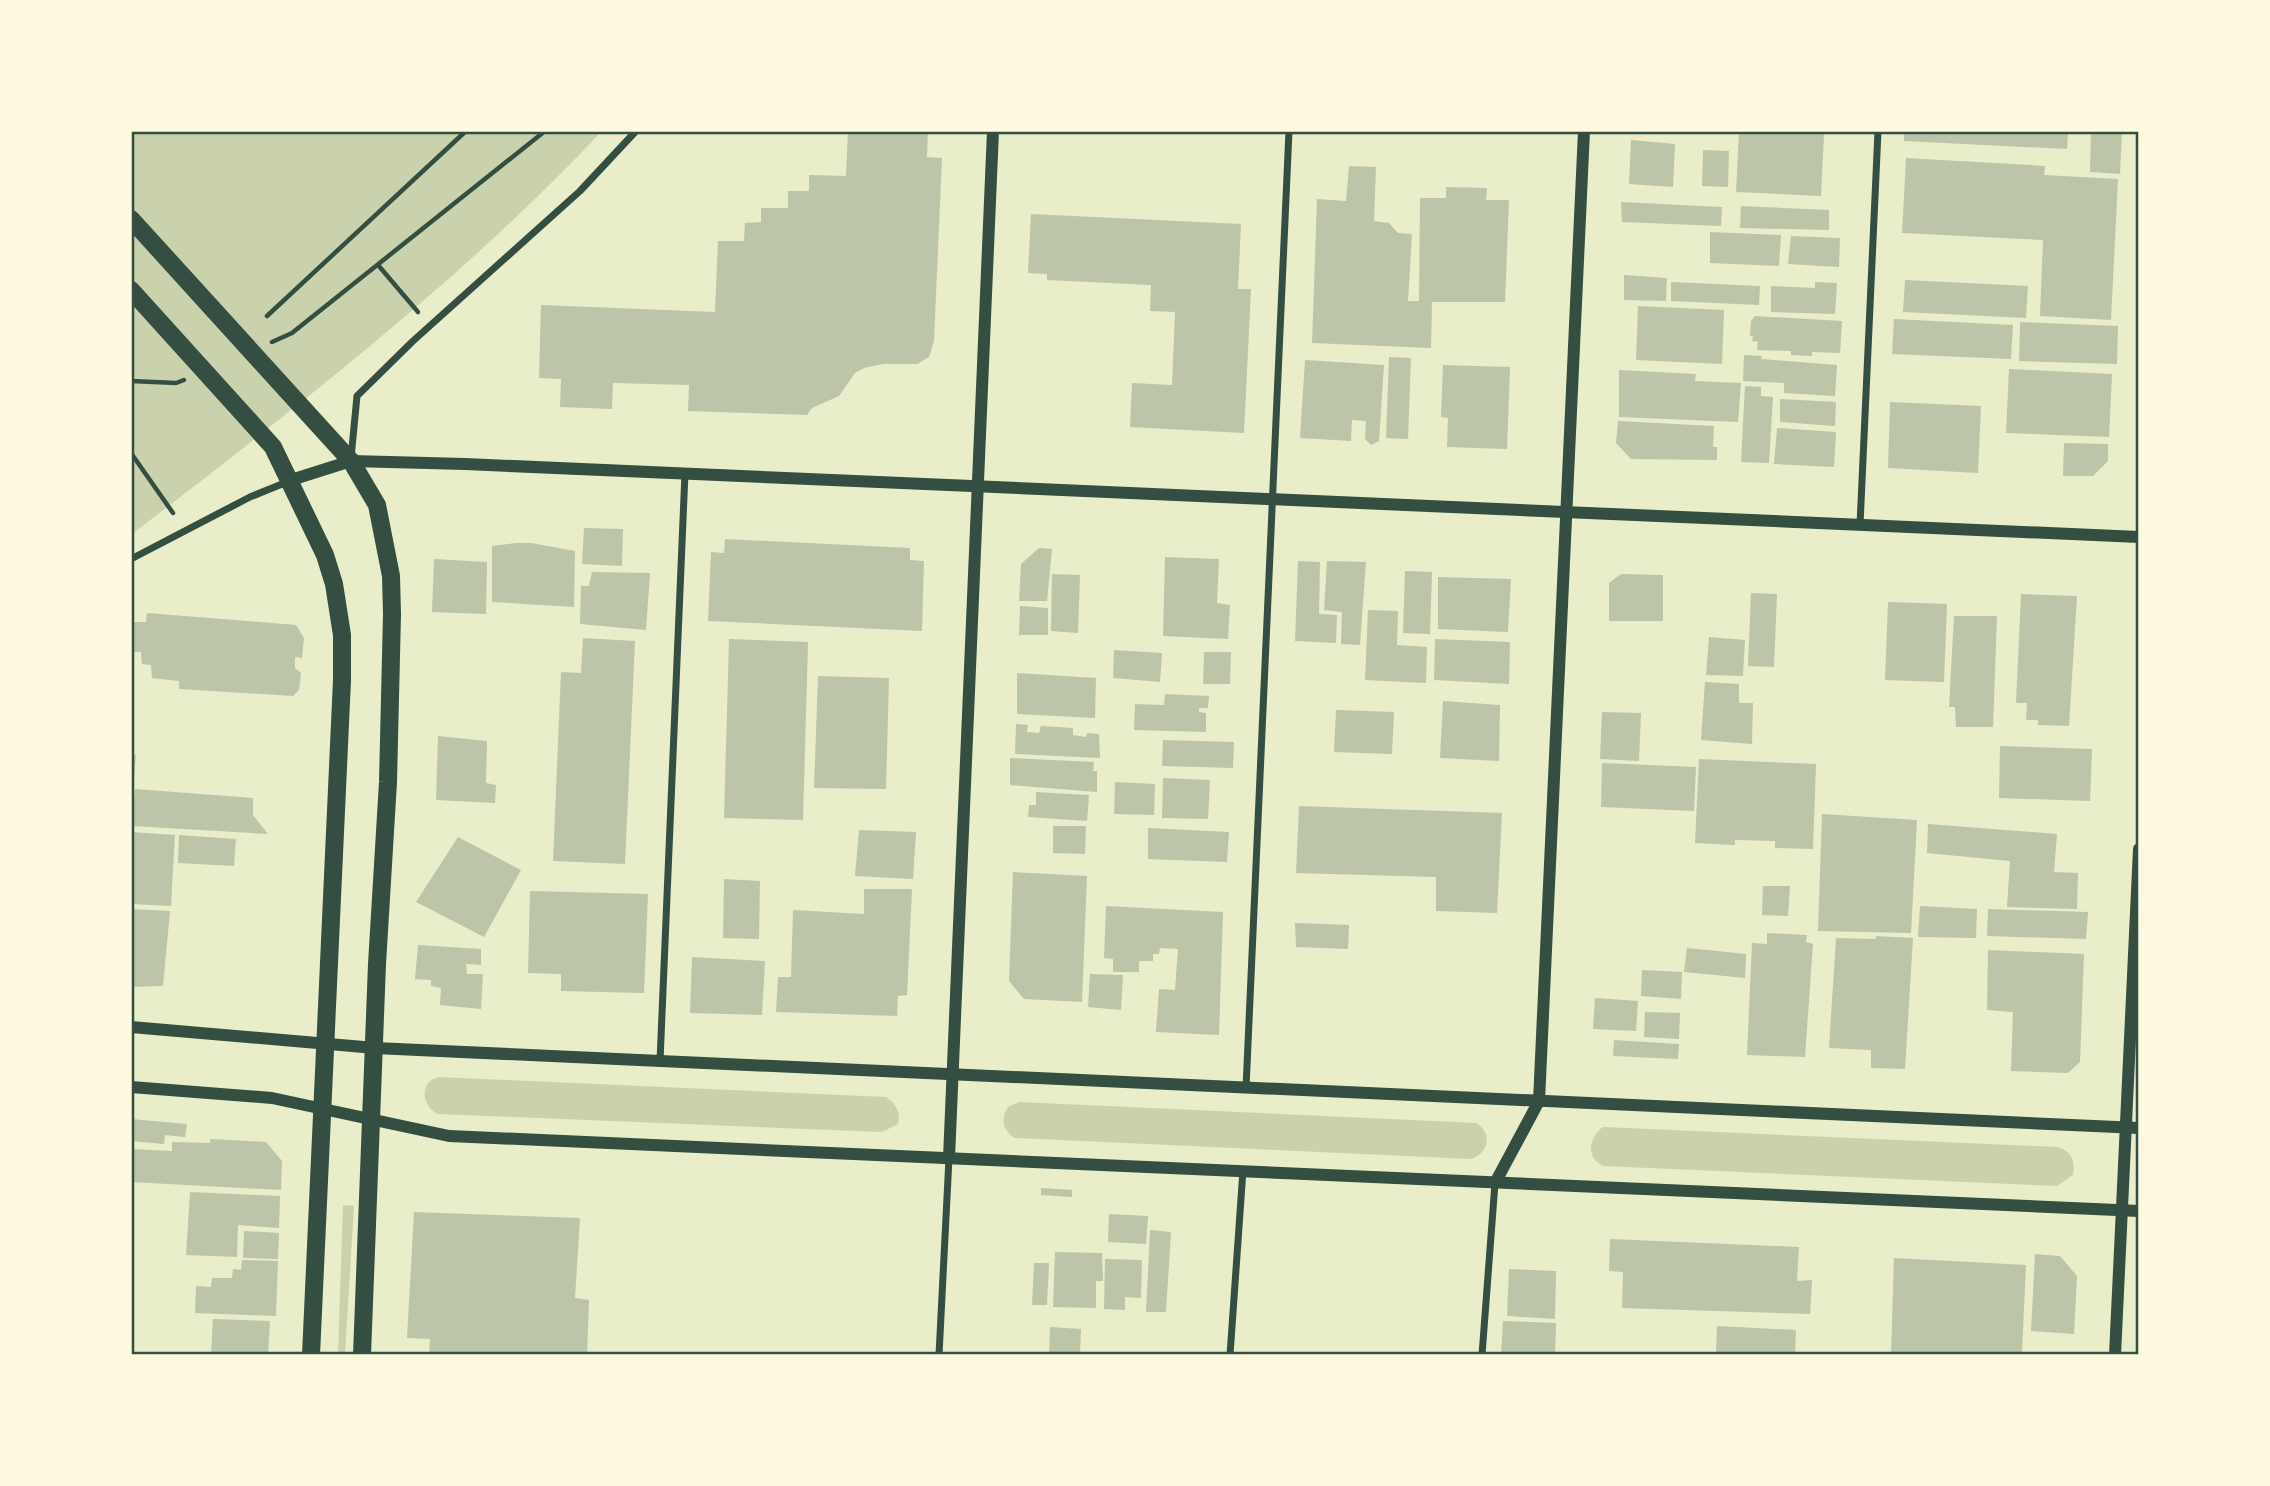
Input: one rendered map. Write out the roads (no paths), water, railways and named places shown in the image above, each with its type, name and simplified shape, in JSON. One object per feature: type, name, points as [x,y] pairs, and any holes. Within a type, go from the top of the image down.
[{"type":"main road","points":[[131,219],[351,461],[377,505],[388,556],[393,614],[388,782],[377,964],[362,1355]]},
{"type":"main road","points":[[131,290],[273,447],[325,555],[334,584],[342,635],[338,797],[312,1355]]},
{"type":"street","points":[[351,461],[357,396],[413,341],[580,191],[636,131]]},
{"type":"street","points":[[939,1355],[993,131]]},
{"type":"street","points":[[1246,1088],[1289,131]]},
{"type":"street","points":[[1482,1355],[1495,1183],[1539,1101],[1584,131]]},
{"type":"street","points":[[1860,526],[1878,131]]},
{"type":"street","points":[[131,559],[250,497],[351,461],[685,473],[2139,537]]},
{"type":"street","points":[[660,1061],[685,473]]},
{"type":"street","points":[[2115,1355],[2121,1210],[2132,1128],[2139,849]]},
{"type":"street","points":[[131,1027],[375,1048],[2132,1128]]},
{"type":"street","points":[[131,1087],[272,1098],[449,1136],[2139,1211]]},
{"type":"street","points":[[1230,1355],[1242,1170]]}]
